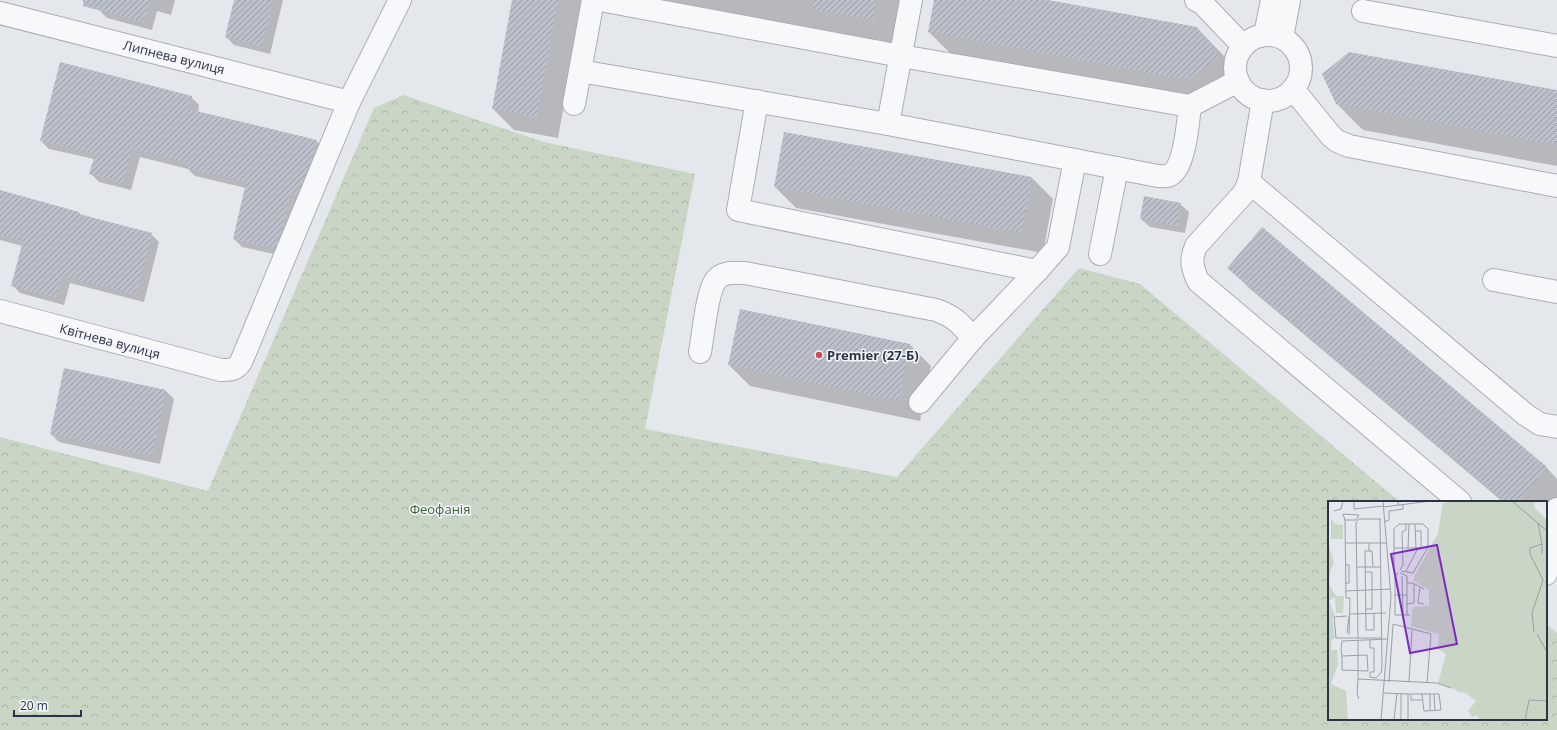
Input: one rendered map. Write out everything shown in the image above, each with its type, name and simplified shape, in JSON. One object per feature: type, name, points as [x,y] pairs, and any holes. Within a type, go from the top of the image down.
[{"type":"street","points":[[349,102],[400,0]]},
{"type":"street","points":[[574,104],[594,0]]},
{"type":"street","points":[[600,0],[901,56],[1190,106],[1238,81]]},
{"type":"street","points":[[888,124],[911,0]]},
{"type":"street","points":[[1196,0],[1202,3],[1243,46]]},
{"type":"street","points":[[1272,0],[1273,37]]},
{"type":"street","points":[[1273,37],[1289,0]]},
{"type":"street","points":[[1363,11],[1557,46]]},
{"type":"street","name":"Липнева вулиця","points":[[0,13],[349,102]]},
{"type":"street","points":[[1273,37],[1290,44],[1294,48],[1300,62],[1300,72],[1297,83],[1293,89],[1281,98],[1270,101],[1248,94],[1240,86],[1236,76],[1235,65],[1238,54],[1243,46],[1252,39],[1273,37]]},
{"type":"street","points":[[580,71],[888,124],[1158,176],[1169,176],[1177,170],[1181,159],[1190,106]]},
{"type":"street","points":[[1293,89],[1331,136],[1343,144],[1557,186]]},
{"type":"street","points":[[1263,100],[1249,182],[1244,193],[1196,246],[1192,255],[1193,268],[1198,281],[1459,501]]},
{"type":"street","name":"Квітнева вулиця","points":[[0,311],[220,370],[230,370],[237,367],[241,362],[349,102]]},
{"type":"street","points":[[758,102],[738,210],[1037,270]]},
{"type":"street","points":[[920,402],[973,338],[1058,247],[1075,160]]},
{"type":"street","points":[[1100,254],[1116,168]]},
{"type":"street","points":[[1249,182],[1526,415],[1540,424],[1557,427]]},
{"type":"street","points":[[700,352],[710,293],[716,279],[729,272],[745,273],[936,310],[950,315],[959,322],[973,338]]},
{"type":"street","points":[[1494,280],[1557,292]]},
{"type":"street","points":[[1547,568],[1557,509]]},
{"type":"street","points":[[1547,575],[1557,582]]},
{"type":"green space","name":"Феофанія","points":[[403,95],[544,142],[695,174],[645,429],[897,477],[1079,268],[1140,284],[1399,501],[1328,501],[1328,720],[1547,720],[1547,625],[1557,633],[1557,730],[0,730],[0,437],[208,491],[374,108]]},
{"type":"building","points":[[83,0],[150,0],[144,22],[83,6]]},
{"type":"building","points":[[234,0],[273,0],[262,47],[225,37]]},
{"type":"building","points":[[512,0],[558,0],[537,117],[492,109]]},
{"type":"building","points":[[813,0],[876,0],[873,20],[812,9]]},
{"type":"building","points":[[934,0],[1048,0],[1197,27],[1219,56],[1189,80],[928,32]]},
{"type":"building","points":[[1349,52],[1557,90],[1557,145],[1336,104],[1322,74]]},
{"type":"building","points":[[60,62],[192,96],[188,109],[317,140],[313,156],[297,195],[291,194],[282,230],[275,249],[233,239],[246,182],[186,168],[187,163],[132,149],[123,183],[89,174],[95,154],[40,141]]},
{"type":"building","points":[[784,132],[1032,177],[1022,233],[774,187]]},
{"type":"building","points":[[0,190],[79,212],[79,214],[152,233],[136,295],[62,276],[56,298],[11,286],[23,241],[0,235]]},
{"type":"building","points":[[1144,196],[1181,203],[1177,226],[1140,219]]},
{"type":"building","points":[[1262,227],[1547,467],[1519,501],[1504,501],[1227,268]]},
{"type":"building","name":"Premier (27-Б)","points":[[740,309],[910,344],[899,401],[728,365]]},
{"type":"building","points":[[64,368],[166,390],[152,456],[50,434]]},
{"type":"place","name":"Premier (27-Б)","points":[[819,355]]}]
